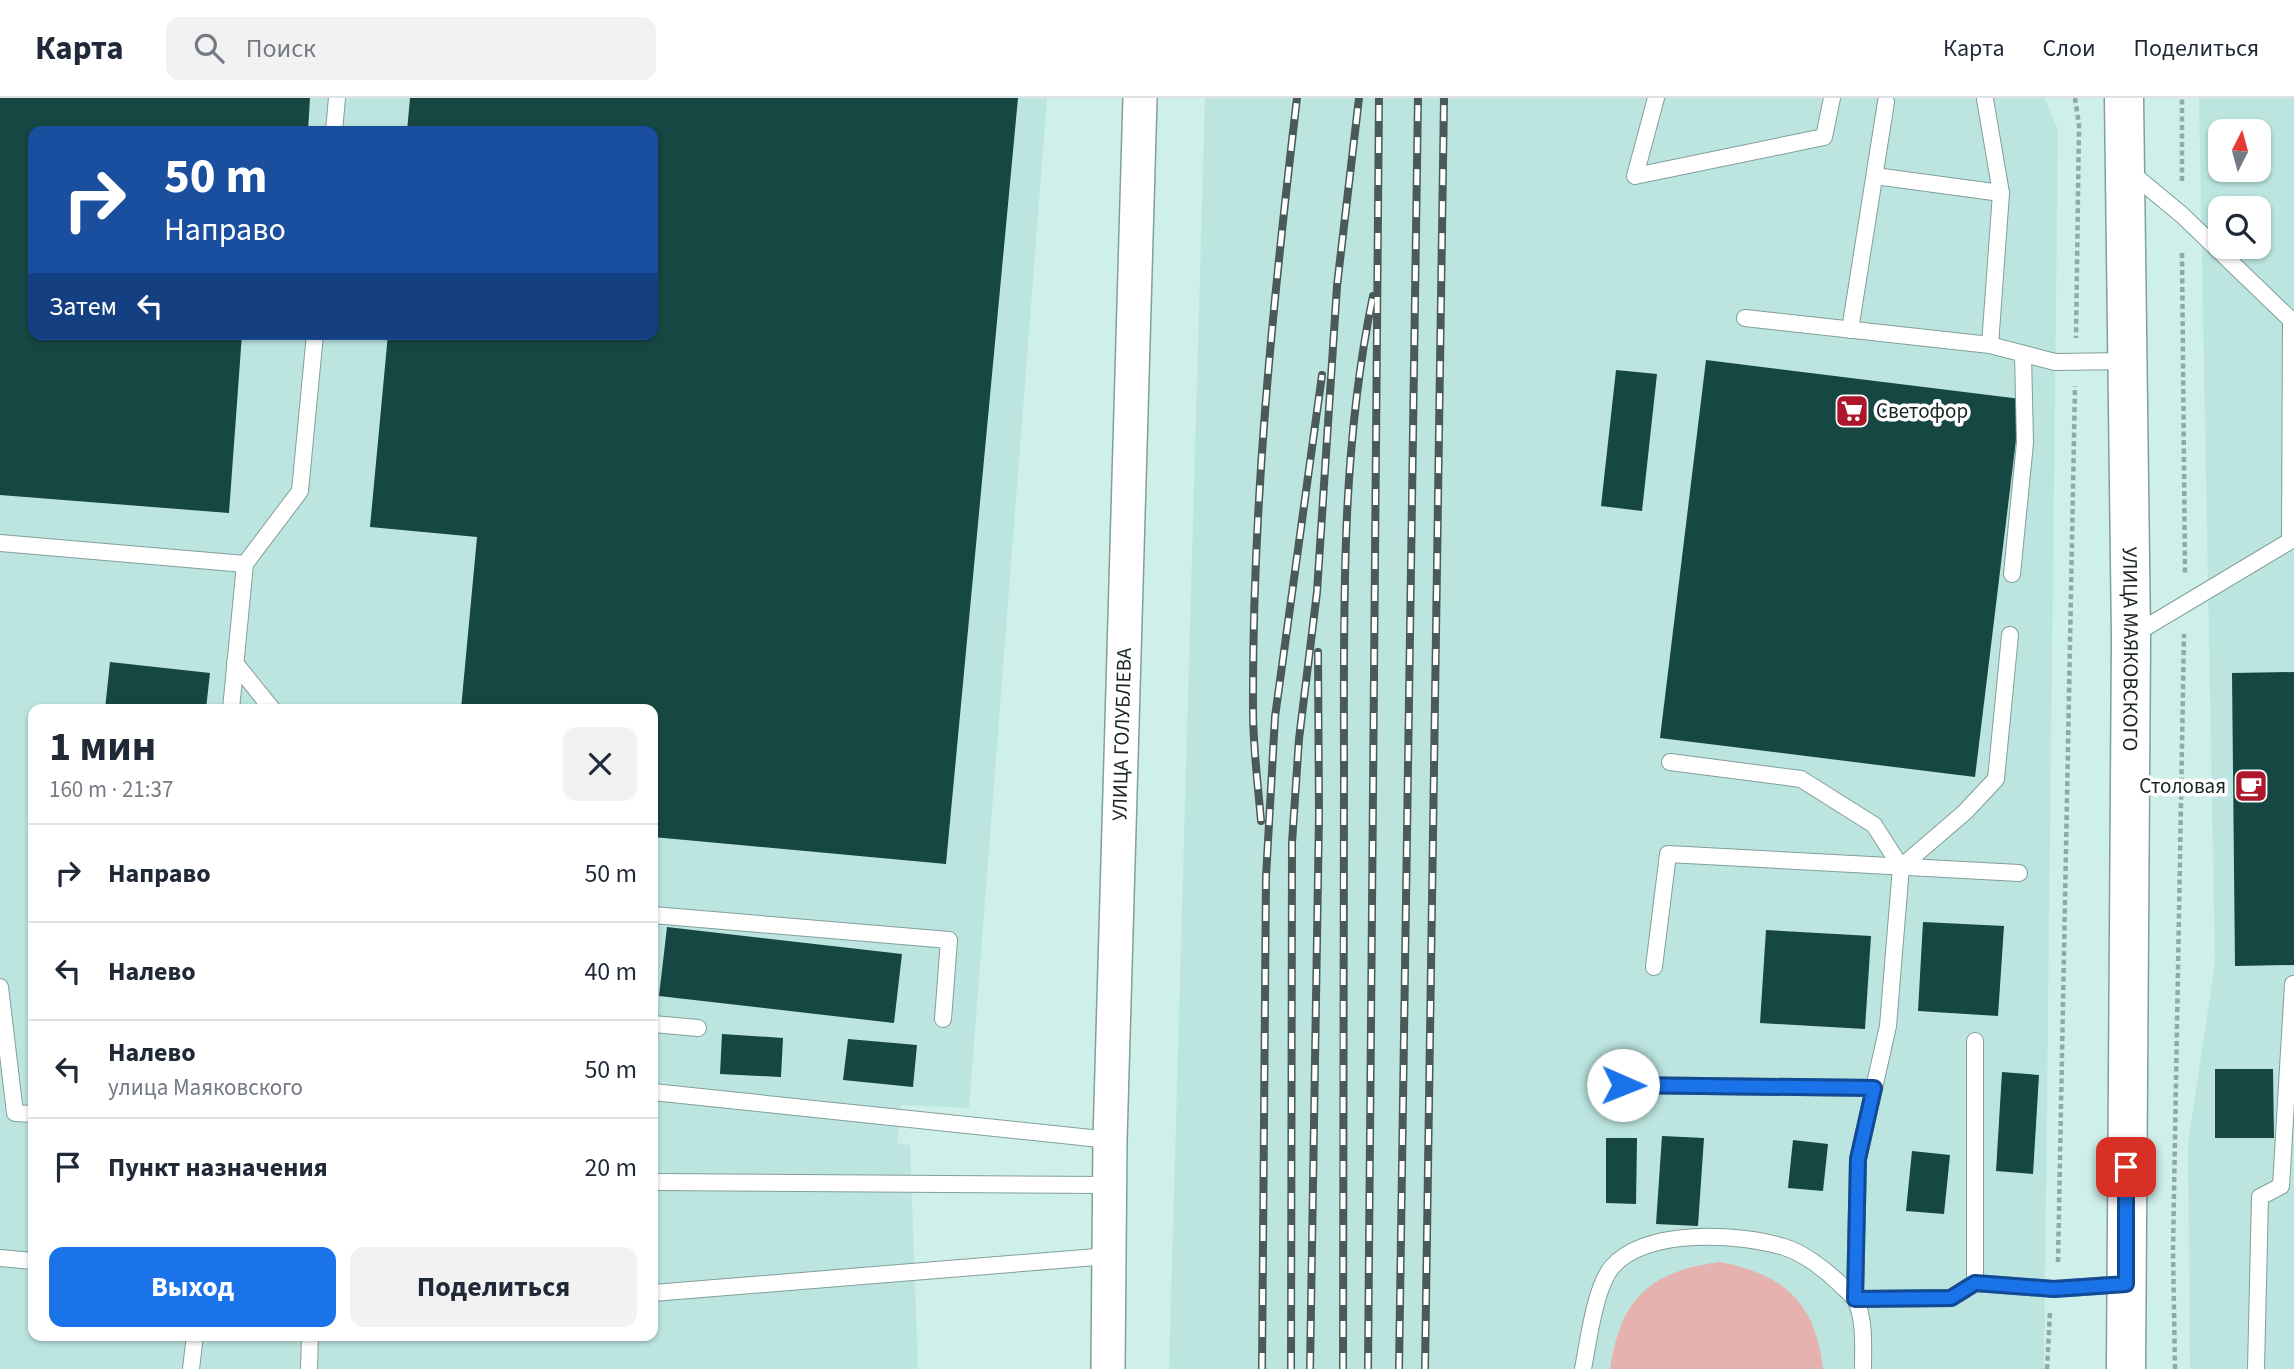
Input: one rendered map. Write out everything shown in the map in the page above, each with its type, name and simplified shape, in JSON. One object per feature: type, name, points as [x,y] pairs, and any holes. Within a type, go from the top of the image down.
[{"type":"main road","name":"УЛИЦА МАЯКОВСКОГО","points":[[2124,98],[2131,636],[2126,1369]]},
{"type":"street","name":"УЛИЦА ГОЛУБЛЕВА","points":[[1108,1369],[1110,1140],[1140,98]]},
{"type":"lane","points":[[334,126],[337,98]]},
{"type":"lane","points":[[1656,98],[1635,176],[1824,138],[1832,98]]},
{"type":"lane","points":[[1985,99],[2001,193],[1990,345]]},
{"type":"lane","points":[[1850,330],[1886,102]]},
{"type":"lane","points":[[2125,168],[2182,215],[2291,320],[2290,541],[2131,636]]},
{"type":"lane","points":[[1875,176],[2001,193]]},
{"type":"lane","points":[[1745,318],[1990,345],[2055,362],[2127,360]]},
{"type":"lane","points":[[231,704],[245,564],[300,492],[314,340]]},
{"type":"lane","points":[[2012,574],[2025,443],[2023,354]]},
{"type":"lane","points":[[0,543],[245,564]]},
{"type":"lane","points":[[1901,867],[1965,811],[1996,779],[2010,635]]},
{"type":"lane","points":[[235,663],[268,704]]},
{"type":"lane","points":[[1670,762],[1801,779],[1874,825],[1901,867],[1888,1026],[1858,1159],[1855,1299],[1863,1334],[1863,1369]]},
{"type":"lane","points":[[1654,967],[1668,854],[2019,873]]},
{"type":"lane","points":[[658,915],[949,940],[943,1019]]},
{"type":"lane","points":[[2256,1369],[2260,1197],[2281,1186],[2292,984]]},
{"type":"lane","points":[[0,988],[15,1113],[28,1114]]},
{"type":"lane","points":[[658,1024],[698,1028]]},
{"type":"lane","points":[[1975,1041],[1975,1283]]},
{"type":"lane","points":[[1623,1085],[1874,1088]]},
{"type":"lane","points":[[658,1093],[1110,1140]]},
{"type":"lane","points":[[658,1182],[1109,1185]]},
{"type":"lane","points":[[1583,1369],[1594,1312],[1611,1268],[1637,1248],[1680,1238],[1735,1238],[1786,1247],[1831,1274],[1855,1299],[1951,1298],[1975,1283],[2054,1289],[2126,1284]]},
{"type":"lane","points":[[658,1293],[1109,1256]]},
{"type":"lane","points":[[0,1258],[28,1261]]},
{"type":"lane","points":[[191,1369],[194,1341]]},
{"type":"lane","points":[[309,1369],[310,1341]]},
{"type":"path","points":[[2061,1250],[2076,363],[2079,125],[2076,98]]},
{"type":"path","points":[[2175,1369],[2173,1249],[2185,604],[2182,98]]},
{"type":"path","points":[[2047,1330],[2047,1369]]},
{"type":"shaded area","points":[[0,98],[1047,98],[969,1108],[901,1105],[897,1143],[910,1145],[918,1369],[0,1369]]},
{"type":"shaded area","points":[[1205,98],[2045,98],[2058,130],[2044,1369],[1169,1369]]},
{"type":"shaded area","points":[[2199,98],[2294,98],[2294,1369],[2190,1369],[2188,1143],[2215,963]]},
{"type":"shaded area","points":[[1720,1262],[1762,1275],[1793,1295],[1813,1326],[1823,1369],[1610,1369],[1622,1324],[1642,1293],[1657,1281],[1675,1273]]},
{"type":"building","points":[[0,98],[310,98],[308,126],[28,126],[28,340],[242,340],[229,513],[0,495]]},
{"type":"building","points":[[410,98],[1018,98],[946,864],[658,837],[658,704],[461,704],[477,537],[370,527],[387,340],[658,340],[658,126],[407,126]]},
{"type":"building","points":[[1706,360],[2021,399],[1975,777],[1660,738]]},
{"type":"building","points":[[1616,370],[1657,374],[1642,511],[1601,506]]},
{"type":"building","points":[[110,662],[210,673],[207,704],[106,704]]},
{"type":"building","points":[[2294,672],[2294,965],[2235,966],[2232,673]]},
{"type":"building","points":[[1923,922],[2004,926],[1998,1016],[1918,1011]]},
{"type":"building","points":[[667,927],[902,954],[894,1023],[659,996]]},
{"type":"building","points":[[1766,930],[1871,936],[1865,1029],[1760,1023]]},
{"type":"building","points":[[722,1034],[783,1038],[781,1077],[720,1074]]},
{"type":"building","points":[[848,1039],[917,1045],[913,1087],[843,1080]]},
{"type":"building","points":[[2215,1069],[2273,1069],[2274,1138],[2215,1138]]},
{"type":"building","points":[[2002,1072],[2039,1075],[2033,1174],[1996,1171]]},
{"type":"building","points":[[1662,1136],[1704,1138],[1698,1226],[1656,1224]]},
{"type":"building","points":[[1606,1138],[1637,1138],[1636,1204],[1606,1203]]},
{"type":"building","points":[[1793,1140],[1828,1144],[1823,1191],[1788,1188]]},
{"type":"building","points":[[1912,1151],[1950,1155],[1944,1214],[1906,1211]]},
{"type":"railway","points":[[1261,821],[1253,724],[1256,557],[1272,327],[1297,98]]},
{"type":"railway","points":[[1291,1369],[1292,843],[1299,739],[1317,592],[1337,286],[1359,98]]},
{"type":"railway","points":[[1368,1369],[1379,98]]},
{"type":"railway","points":[[1399,1369],[1418,98]]},
{"type":"railway","points":[[1425,1369],[1444,98]]},
{"type":"railway","points":[[1343,1369],[1344,595],[1349,475],[1362,355],[1373,296]]},
{"type":"railway","points":[[1262,1369],[1266,877],[1275,717],[1322,375]]},
{"type":"railway","points":[[1310,1369],[1319,816],[1318,652]]},
{"type":"place","name":"Светофор","points":[[1852,411]]},
{"type":"place","name":"Столовая","points":[[2251,786]]},
{"type":"route","points":[[1623,1085],[1874,1088],[1858,1159],[1855,1299],[1951,1298],[1975,1283],[2054,1289],[2126,1284],[2126,1167]]}]
